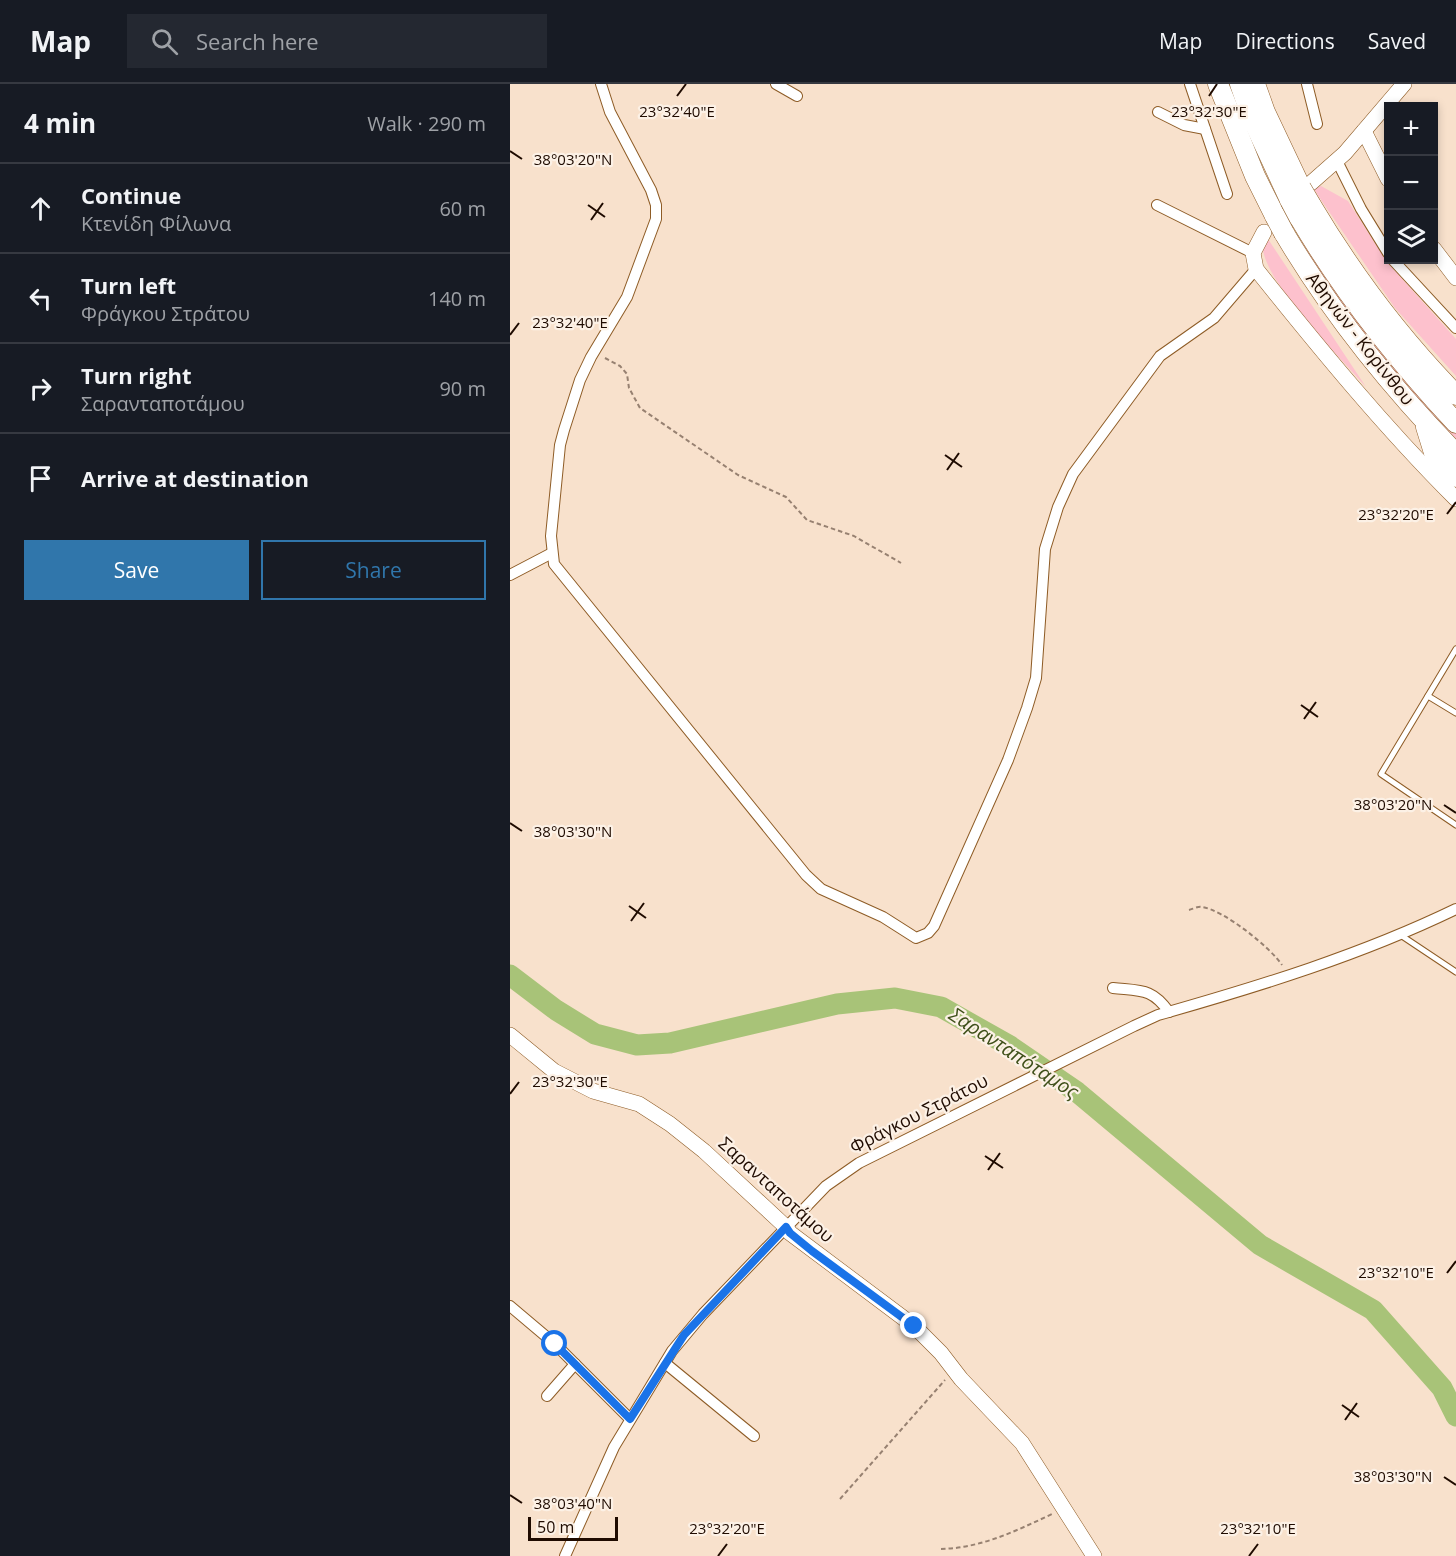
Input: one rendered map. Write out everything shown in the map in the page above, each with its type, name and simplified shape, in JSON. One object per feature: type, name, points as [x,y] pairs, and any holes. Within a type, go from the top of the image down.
[{"type":"highway","name":"Αθηνών - Κορίνθου","points":[[1218,84],[1274,227],[1337,316],[1425,421],[1456,454]]},
{"type":"highway","name":"Αθηνών - Κορίνθου","points":[[1240,84],[1252,118],[1302,199],[1354,304],[1421,386],[1456,423]]},
{"type":"highway","points":[[1255,84],[1302,199],[1368,293],[1456,395]]},
{"type":"highway","points":[[1425,421],[1435,456],[1456,477]]},
{"type":"street","points":[[601,84],[610,112],[651,189],[656,205],[656,219],[627,297],[592,353],[580,380],[560,445],[552,553],[554,564],[806,875],[821,889],[883,917],[916,938],[923,936],[934,926],[1008,760],[1027,708],[1036,678],[1045,549],[1055,515],[1073,474],[1160,356],[1214,318],[1256,269]]},
{"type":"street","points":[[776,84],[797,96]]},
{"type":"street","points":[[1190,84],[1227,194]]},
{"type":"street","points":[[1307,84],[1317,123]]},
{"type":"street","points":[[1302,199],[1404,84]]},
{"type":"street","points":[[1158,112],[1184,125],[1205,129]]},
{"type":"street","points":[[1364,131],[1384,169]]},
{"type":"street","points":[[1337,161],[1361,209],[1384,245]]},
{"type":"street","points":[[1157,204],[1253,253]]},
{"type":"street","points":[[1274,227],[1253,253],[1256,269],[1383,424],[1456,499]]},
{"type":"street","points":[[1438,254],[1454,272]]},
{"type":"street","points":[[1398,264],[1456,328]]},
{"type":"street","points":[[510,575],[552,553]]},
{"type":"street","name":"Φράγκου Στράτου","points":[[565,1556],[601,1473],[630,1419],[684,1335],[786,1227],[841,1173],[1098,1041],[1169,1012],[1288,976],[1402,936],[1456,909]]},
{"type":"street","points":[[1113,987],[1147,991],[1159,998],[1169,1012]]},
{"type":"street","name":"Σαρανταποτάμου","points":[[510,1035],[562,1075],[593,1092],[639,1104],[670,1124],[704,1151],[790,1233],[914,1326],[1022,1443],[1094,1556]]},
{"type":"street","points":[[510,1306],[575,1364],[630,1419]]},
{"type":"street","points":[[665,1363],[754,1436]]},
{"type":"street","points":[[547,1396],[575,1364]]},
{"type":"lane","points":[[1456,649],[1381,774],[1456,825]]},
{"type":"lane","points":[[1428,696],[1456,712]]},
{"type":"lane","points":[[1402,936],[1456,972]]},
{"type":"path","points":[[592,353],[615,363],[627,374],[628,388],[640,408],[716,460],[786,497],[807,520],[854,536],[901,563]]},
{"type":"path","points":[[1189,910],[1200,906],[1230,921],[1276,957],[1288,976]]},
{"type":"path","points":[[840,1499],[919,1406],[955,1369]]},
{"type":"path","points":[[941,1549],[966,1548],[988,1542],[1063,1508]]},
{"type":"shaded area","points":[[1230,84],[1233,84],[1416,391],[1456,433],[1456,439],[1385,361],[1328,285],[1281,202]]},
{"type":"shaded area","points":[[1321,186],[1348,201],[1384,257],[1384,264],[1389,264],[1456,339],[1456,376],[1395,308],[1314,189]]},
{"type":"shaded area","points":[[1268,239],[1366,387],[1307,321],[1278,283],[1263,250]]},
{"type":"waterway","name":"Σαρανταπόταμος","points":[[510,975],[556,1010],[595,1034],[637,1045],[670,1043],[837,1004],[895,998],[941,1007],[1010,1046],[1077,1092],[1260,1245],[1373,1310],[1442,1388],[1456,1416]]},
{"type":"route","points":[[555,1344],[630,1419],[661,1367],[684,1335],[749,1269],[786,1227],[812,1251],[914,1326]]}]
